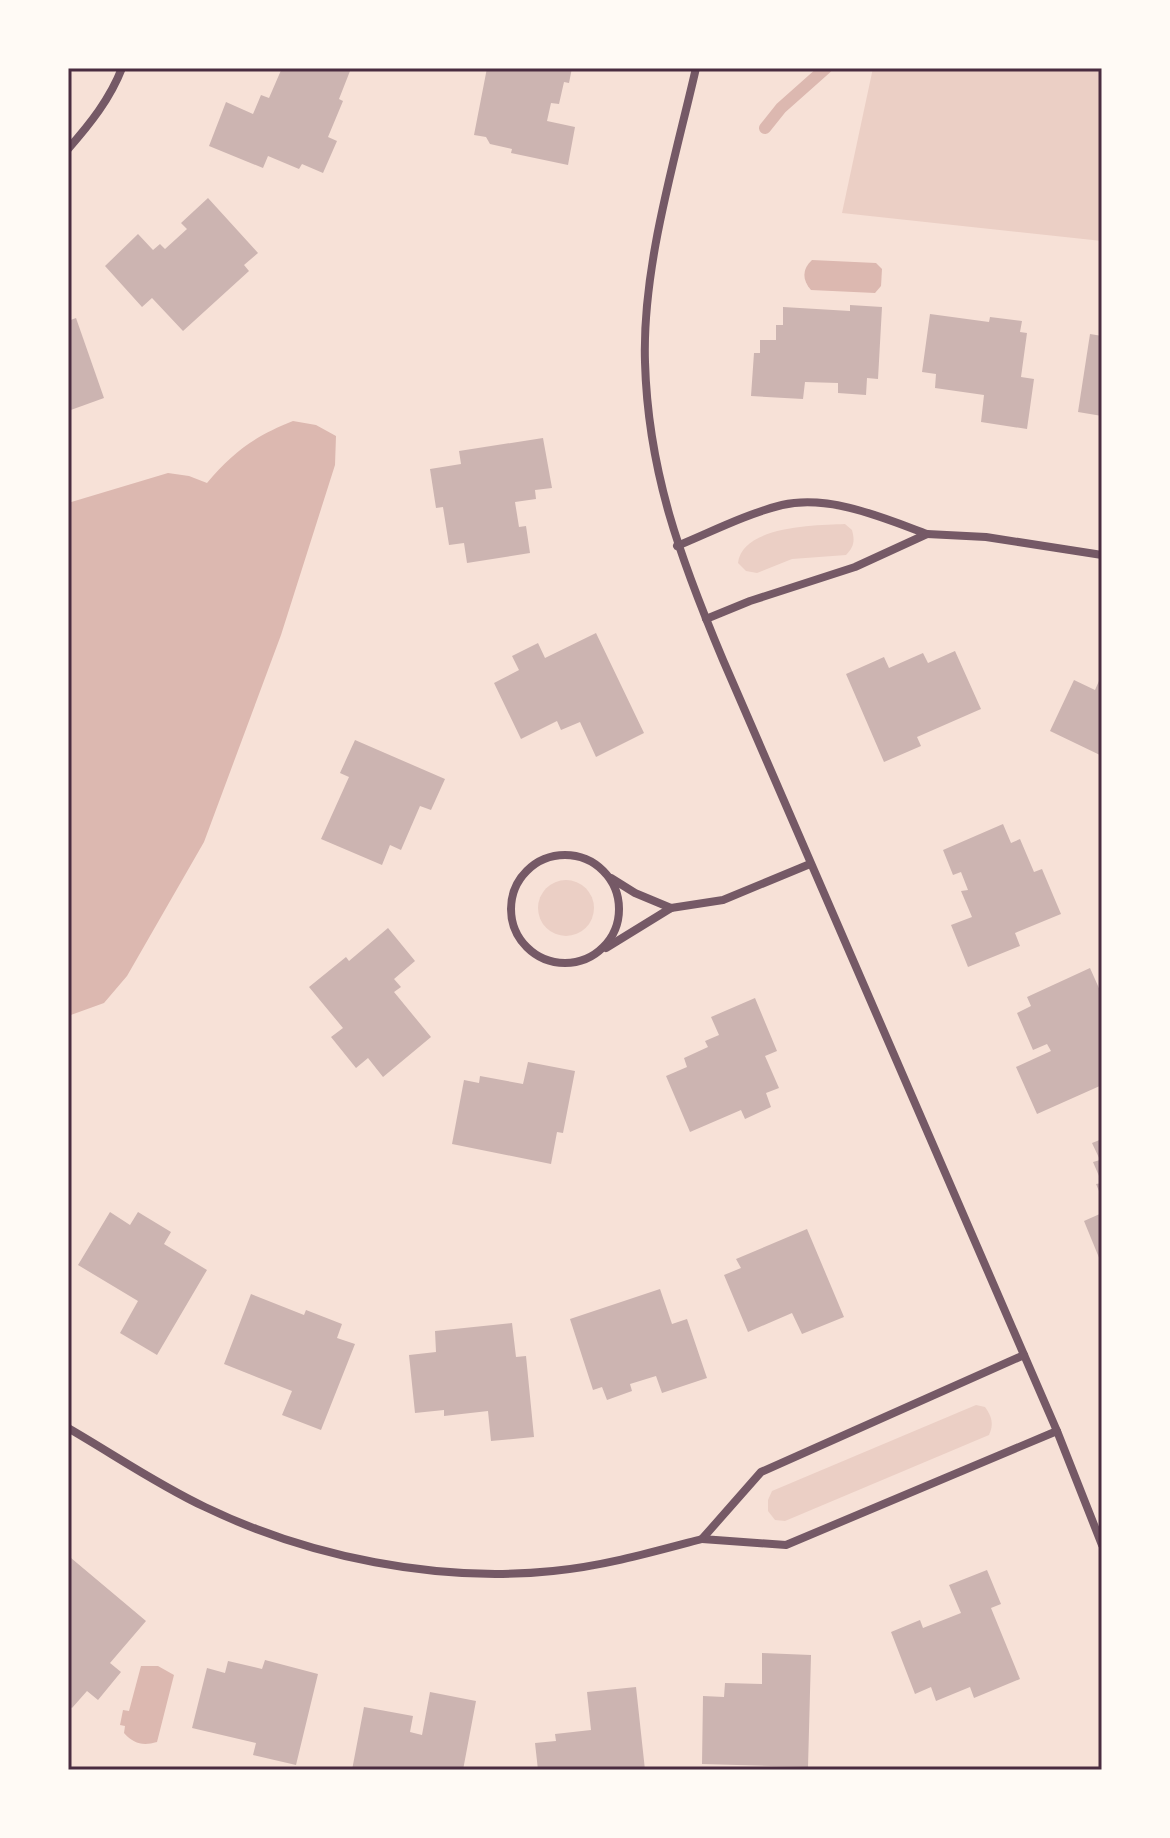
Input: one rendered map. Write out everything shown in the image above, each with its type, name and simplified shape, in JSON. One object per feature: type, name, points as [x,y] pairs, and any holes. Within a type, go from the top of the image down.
[{"type":"street","points":[[68,149],[90,124],[122,68]]},
{"type":"street","points":[[696,68],[651,281],[645,359],[649,425],[663,497],[677,546],[706,619],[1057,1431],[1102,1545]]},
{"type":"street","points":[[677,546],[785,504],[821,504],[863,510],[927,534],[986,537],[1102,555]]},
{"type":"street","points":[[706,619],[750,601],[855,567],[927,534]]},
{"type":"street","points":[[671,908],[635,893],[610,877],[597,864],[581,856],[563,854],[545,858],[530,867],[519,881],[512,898],[512,916],[517,933],[527,947],[542,958],[559,963],[576,962],[671,908],[723,900],[810,864]]},
{"type":"street","points":[[593,955],[607,944],[616,929],[620,911],[618,893],[610,877]]},
{"type":"street","points":[[702,1539],[761,1472],[1024,1355]]},
{"type":"street","points":[[68,1428],[203,1507],[270,1534],[354,1559],[492,1574],[553,1571],[606,1563],[702,1539],[786,1545],[1057,1431]]},
{"type":"shaded area","points":[[873,68],[1102,68],[1102,241],[842,213]]},
{"type":"shaded area","points":[[812,260],[876,263],[882,269],[881,286],[875,293],[811,290],[804,275]]},
{"type":"shaded area","points":[[293,421],[316,425],[336,436],[335,465],[281,635],[204,842],[127,976],[104,1003],[68,1016],[68,503],[168,473],[207,483],[246,446]]},
{"type":"shaded area","points":[[845,524],[852,530],[853,537],[846,555],[792,559],[757,573],[746,571],[738,563],[752,541],[766,535],[799,527]]},
{"type":"shaded area","points":[[566,880],[586,888],[594,908],[586,928],[566,936],[546,928],[538,908],[546,888]]},
{"type":"shaded area","points":[[976,1405],[985,1407],[989,1414],[992,1424],[989,1435],[785,1521],[775,1520],[768,1511],[772,1491]]},
{"type":"shaded area","points":[[141,1666],[158,1666],[174,1675],[157,1742],[147,1744],[131,1740],[124,1733],[125,1726],[120,1725],[123,1710],[129,1711]]},
{"type":"building","points":[[282,68],[342,68],[350,71],[339,99],[343,101],[328,137],[337,141],[323,173],[302,164],[299,169],[268,156],[263,168],[209,146],[226,102],[253,114],[261,95],[269,98]]},
{"type":"building","points":[[487,68],[572,68],[569,83],[564,82],[559,104],[551,103],[547,121],[575,127],[568,165],[511,153],[512,149],[490,144],[486,137],[474,135]]},
{"type":"building","points":[[208,198],[258,253],[244,265],[249,271],[183,331],[152,298],[142,307],[105,266],[138,234],[153,250],[160,244],[165,249],[187,229],[181,223]]},
{"type":"building","points":[[850,305],[882,307],[878,379],[867,378],[866,395],[838,393],[838,383],[805,382],[803,399],[751,396],[754,353],[760,353],[760,340],[776,340],[776,325],[783,325],[783,307],[850,311]]},
{"type":"building","points":[[930,314],[989,322],[990,317],[1022,321],[1020,332],[1027,333],[1021,377],[1034,379],[1027,429],[981,422],[984,395],[935,388],[936,374],[922,372]]},
{"type":"building","points":[[76,318],[104,398],[68,411],[68,321]]},
{"type":"building","points":[[1090,334],[1102,336],[1102,416],[1078,412]]},
{"type":"building","points":[[543,438],[552,488],[535,490],[536,499],[515,502],[519,527],[526,526],[530,553],[467,563],[464,543],[449,545],[443,507],[436,508],[430,469],[461,464],[459,451]]},
{"type":"building","points":[[596,633],[644,733],[596,757],[580,722],[561,730],[557,721],[521,739],[494,683],[519,670],[512,656],[538,643],[545,658]]},
{"type":"building","points":[[955,651],[981,709],[917,737],[921,746],[884,762],[846,674],[884,657],[889,668],[923,653],[928,663]]},
{"type":"building","points":[[1074,680],[1095,690],[1099,681],[1102,682],[1102,756],[1050,731]]},
{"type":"building","points":[[355,740],[445,779],[431,810],[420,806],[401,850],[390,845],[382,865],[321,839],[349,777],[340,773]]},
{"type":"building","points":[[1003,824],[1011,843],[1020,839],[1034,872],[1042,869],[1061,914],[1015,933],[1020,946],[968,967],[951,925],[972,917],[961,891],[968,890],[961,872],[953,875],[943,850]]},
{"type":"building","points":[[388,928],[415,961],[394,979],[401,987],[394,992],[431,1037],[383,1077],[368,1058],[356,1068],[331,1037],[343,1028],[309,987],[346,957],[349,961]]},
{"type":"building","points":[[1090,968],[1102,995],[1102,1085],[1037,1114],[1016,1067],[1051,1051],[1047,1044],[1033,1050],[1017,1013],[1031,1006],[1027,997]]},
{"type":"building","points":[[755,998],[777,1051],[765,1056],[779,1088],[766,1093],[771,1107],[745,1119],[741,1110],[690,1132],[666,1076],[687,1067],[684,1058],[708,1047],[705,1041],[719,1035],[711,1017]]},
{"type":"building","points":[[528,1062],[575,1071],[563,1133],[557,1132],[551,1164],[452,1144],[464,1080],[479,1083],[480,1076],[523,1084]]},
{"type":"building","points":[[1102,1139],[1102,1183],[1093,1162],[1100,1160],[1092,1143]]},
{"type":"building","points":[[1102,1183],[1102,1198],[1096,1184]]},
{"type":"building","points":[[110,1212],[130,1225],[138,1212],[171,1232],[164,1244],[207,1270],[157,1355],[120,1333],[138,1301],[78,1265]]},
{"type":"building","points":[[1102,1213],[1102,1265],[1084,1221]]},
{"type":"building","points":[[807,1229],[844,1317],[802,1334],[792,1313],[748,1332],[724,1275],[741,1268],[736,1259]]},
{"type":"building","points":[[660,1289],[672,1324],[687,1319],[707,1378],[662,1393],[656,1376],[630,1384],[632,1391],[607,1400],[602,1387],[593,1390],[570,1319]]},
{"type":"building","points":[[251,1294],[304,1315],[306,1310],[342,1324],[337,1338],[355,1344],[321,1430],[282,1415],[292,1391],[224,1364]]},
{"type":"building","points":[[512,1323],[516,1357],[526,1356],[534,1437],[491,1441],[488,1411],[444,1416],[444,1410],[415,1413],[409,1355],[436,1352],[435,1331]]},
{"type":"building","points":[[71,1558],[146,1621],[110,1663],[121,1672],[98,1700],[87,1691],[72,1708],[68,1705],[68,1561]]},
{"type":"building","points":[[987,1570],[1001,1604],[991,1608],[1020,1679],[974,1698],[970,1687],[936,1701],[931,1687],[915,1694],[891,1632],[920,1620],[923,1628],[961,1613],[949,1585]]},
{"type":"building","points":[[762,1653],[811,1655],[808,1767],[702,1764],[703,1696],[724,1697],[725,1683],[762,1684]]},
{"type":"building","points":[[265,1660],[318,1674],[296,1765],[253,1755],[256,1743],[192,1728],[207,1668],[225,1673],[228,1661],[262,1669]]},
{"type":"building","points":[[636,1687],[645,1770],[538,1770],[535,1743],[556,1741],[555,1734],[591,1730],[587,1692]]},
{"type":"building","points":[[430,1692],[476,1701],[463,1770],[352,1770],[364,1707],[413,1716],[410,1732],[422,1735]]},
{"type":"waterway","points":[[765,128],[781,108],[826,68]]}]
